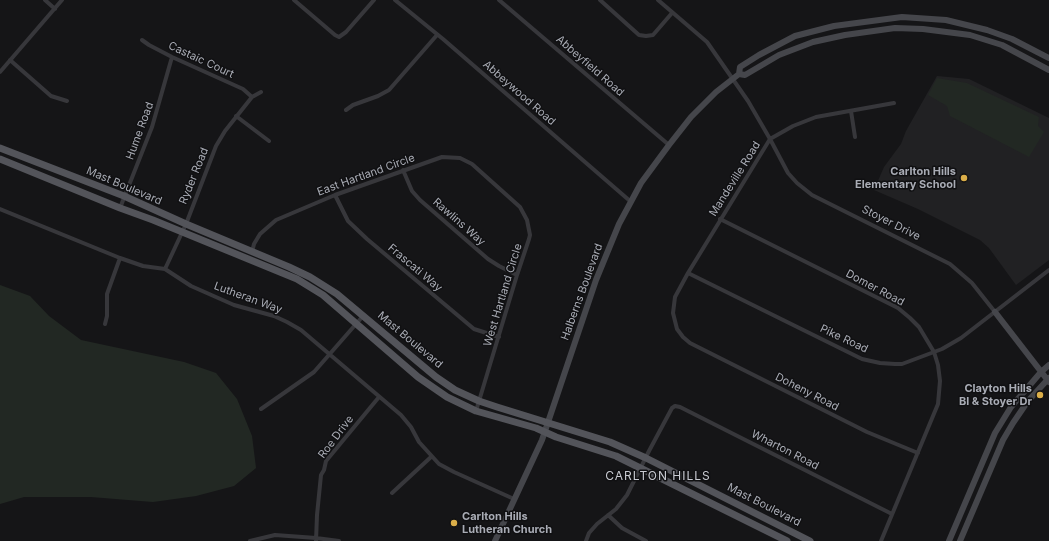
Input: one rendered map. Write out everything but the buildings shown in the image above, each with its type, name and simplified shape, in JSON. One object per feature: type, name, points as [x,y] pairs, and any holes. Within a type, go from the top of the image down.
[{"type":"main road","points":[[1049,58],[1012,39],[987,30],[946,20],[902,17],[834,26],[795,36],[758,55],[740,67],[739,74],[745,75],[779,55],[813,42],[845,35],[895,28],[923,29],[970,35],[1002,45],[1049,70]]},
{"type":"main road","name":"Halberns Boulevard","points":[[496,541],[542,441],[547,422],[596,280],[618,224],[641,183],[696,111],[716,92],[739,74]]},
{"type":"main road","name":"Mast Boulevard","points":[[0,148],[124,196],[186,224],[289,266],[317,281],[363,316],[436,377],[454,390],[479,401],[610,442],[646,458],[810,541]]},
{"type":"main road","name":"Mast Boulevard","points":[[0,159],[296,279],[323,295],[432,388],[447,397],[476,411],[517,422],[610,453],[786,541]]},
{"type":"main road","name":"Stoyer Drive","points":[[995,312],[1048,380]]},
{"type":"main road","points":[[949,541],[996,433],[1011,407],[1041,372],[1049,365]]},
{"type":"main road","points":[[960,541],[1003,440],[1028,401],[1048,380]]},
{"type":"street","points":[[45,0],[55,9]]},
{"type":"street","points":[[0,72],[62,0]]},
{"type":"street","points":[[294,0],[339,37],[346,32],[374,0]]},
{"type":"street","name":"Abbeywood Road","points":[[395,0],[630,201]]},
{"type":"street","name":"Abbeyfield Road","points":[[499,0],[669,145]]},
{"type":"street","points":[[600,0],[639,35],[653,35],[672,13]]},
{"type":"street","name":"Stoyer Drive","points":[[658,0],[707,42],[733,78],[770,139],[788,173],[803,189],[812,195],[950,264],[972,283],[995,312]]},
{"type":"street","points":[[346,110],[353,105],[378,96],[389,90],[437,35]]},
{"type":"street","name":"Castaic Court","points":[[142,40],[148,45],[172,57],[243,90],[252,97]]},
{"type":"street","name":"Hume Road","points":[[120,208],[152,127],[172,57]]},
{"type":"street","points":[[10,60],[51,96],[67,101]]},
{"type":"street","points":[[252,97],[261,92]]},
{"type":"street","name":"Ryder Road","points":[[165,269],[186,224],[216,146],[236,116],[252,97]]},
{"type":"street","name":"Mandeville Road","points":[[690,343],[677,329],[673,313],[675,297],[720,219],[770,139],[793,126],[816,117],[894,103]]},
{"type":"street","points":[[851,111],[855,137]]},
{"type":"street","points":[[236,116],[269,141]]},
{"type":"street","name":"East Hartland Circle","points":[[248,260],[254,244],[260,234],[276,220],[335,195],[442,157],[454,157],[472,164],[503,192]]},
{"type":"street","name":"Rawlins Way","points":[[403,170],[412,191],[420,200],[488,259],[517,275]]},
{"type":"street","name":"West Hartland Circle","points":[[476,411],[529,239],[529,226],[525,214],[520,207],[503,192]]},
{"type":"street","name":"Frascati Way","points":[[335,195],[346,218],[367,239],[474,329],[499,337]]},
{"type":"street","name":"Lutheran Way","points":[[0,209],[120,258],[143,266],[165,269],[191,286],[234,305],[274,316],[287,322],[301,330],[401,415],[411,427],[419,442],[431,457],[439,464],[514,499]]},
{"type":"street","name":"Domer Road","points":[[720,219],[898,308],[919,328],[934,352],[939,371],[939,397],[936,410],[881,541]]},
{"type":"street","points":[[105,324],[109,284],[120,258]]},
{"type":"street","name":"Pike Road","points":[[688,273],[862,359],[880,363],[902,364],[942,349],[961,338],[1049,270]]},
{"type":"street","points":[[261,408],[314,372],[363,316]]},
{"type":"street","name":"Doheny Road","points":[[690,343],[867,432],[918,454]]},
{"type":"street","name":"Roe Drive","points":[[316,539],[321,474],[324,470],[326,461],[379,397]]},
{"type":"street","name":"Wharton Road","points":[[646,458],[672,408],[675,406],[680,407],[892,514]]},
{"type":"street","points":[[392,493],[431,457]]},
{"type":"street","points":[[586,541],[594,527],[616,509],[624,500],[646,458]]},
{"type":"street","points":[[608,515],[622,528],[646,541]]},
{"type":"street","points":[[250,541],[275,535],[338,541]]},
{"type":"shaded area","name":"Carlton Hills Elementary School","points":[[937,76],[969,79],[1049,118],[1049,260],[1016,285],[989,248],[980,240],[918,209],[874,190],[884,167],[901,144],[906,131]]},
{"type":"shaded area","points":[[937,78],[967,83],[1039,117],[1038,126],[1044,132],[1029,157],[950,116],[947,106],[928,95]]},
{"type":"shaded area","points":[[0,285],[30,296],[49,316],[81,340],[184,362],[216,373],[237,399],[252,436],[256,468],[234,486],[196,496],[153,502],[91,497],[24,497],[0,504]]},
{"type":"place","name":"Carlton Hills Elementary School","points":[[964,178]]},
{"type":"place","name":"Clayton Hills Bl & Stoyer Dr","points":[[1040,395]]},
{"type":"place","name":"Carlton Hills Lutheran Church","points":[[454,523]]},
{"type":"district","name":"CARLTON HILLS","points":[[658,476]]}]
